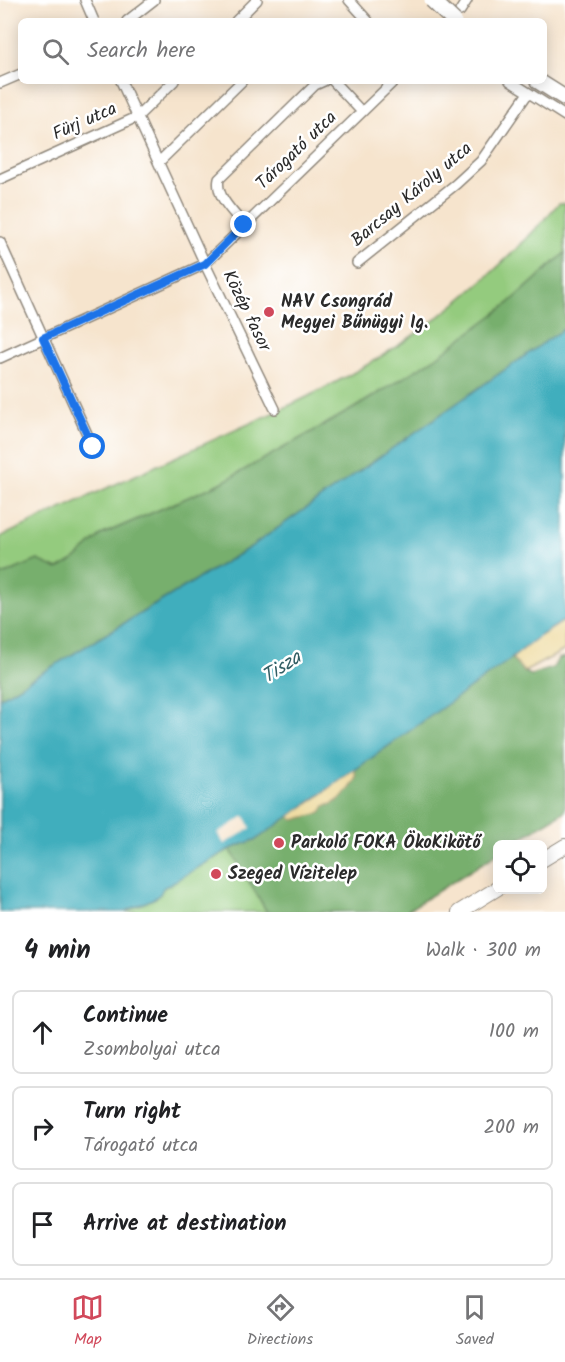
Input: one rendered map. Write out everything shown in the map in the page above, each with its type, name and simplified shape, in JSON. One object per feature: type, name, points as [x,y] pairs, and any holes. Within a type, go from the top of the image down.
[{"type":"main road","points":[[432,0],[460,7]]},
{"type":"main road","points":[[533,87],[565,98]]},
{"type":"main road","points":[[547,857],[565,846]]},
{"type":"main road","points":[[459,912],[493,891]]},
{"type":"street","points":[[85,0],[93,18]]},
{"type":"street","points":[[131,18],[154,0]]},
{"type":"street","points":[[239,18],[257,0]]},
{"type":"street","points":[[349,0],[365,18]]},
{"type":"street","points":[[0,83],[18,75]]},
{"type":"street","name":"Közép fasor","points":[[122,84],[275,410]]},
{"type":"street","name":"Fürj utca","points":[[0,179],[137,117],[171,84]]},
{"type":"street","points":[[159,162],[239,84]]},
{"type":"street","points":[[244,225],[219,192],[219,179],[317,84]]},
{"type":"street","points":[[336,84],[362,112]]},
{"type":"street","name":"Tárogató utca","points":[[0,358],[205,264],[391,84]]},
{"type":"street","points":[[533,87],[565,116]]},
{"type":"street","name":"Barcsay Károly utca","points":[[357,263],[475,168],[533,87]]},
{"type":"street","points":[[0,242],[93,447]]},
{"type":"green space","points":[[559,203],[565,203],[565,253],[508,304],[434,359],[356,407],[221,483],[101,535],[75,559],[58,570],[38,560],[0,576],[0,537],[272,413],[385,354],[433,321],[478,285]]},
{"type":"green space","points":[[565,253],[565,328],[249,548],[0,698],[0,576],[38,560],[58,569],[75,559],[101,535],[221,483],[356,407],[434,359],[508,304]]},
{"type":"green space","points":[[565,657],[565,811],[518,840],[493,840],[493,857],[405,912],[267,912],[230,849],[257,839],[512,658],[524,672],[531,675],[553,668],[558,659]]},
{"type":"green space","name":"Szeged Vízitelep","points":[[230,849],[267,912],[124,912],[155,898],[163,888]]},
{"type":"sand","points":[[565,620],[565,650],[524,672],[512,658]]},
{"type":"sand","points":[[355,769],[357,778],[351,787],[344,796],[325,806],[321,813],[294,820],[288,816],[315,799]]},
{"type":"water","name":"Tisza","points":[[565,328],[565,620],[257,839],[230,849],[163,888],[155,898],[124,912],[0,912],[0,698],[249,548]]},
{"type":"pier","points":[[245,816],[251,828],[224,844],[218,833]]},
{"type":"place","name":"NAV Csongrád Megyei Bűnügyi Ig.","points":[[269,312]]},
{"type":"place","name":"Parkoló FOKA ÖkoKikötő","points":[[279,843]]},
{"type":"place","name":"Szeged Vízitelep","points":[[216,874]]},
{"type":"route","points":[[93,447],[43,338],[205,264],[244,225]]}]
